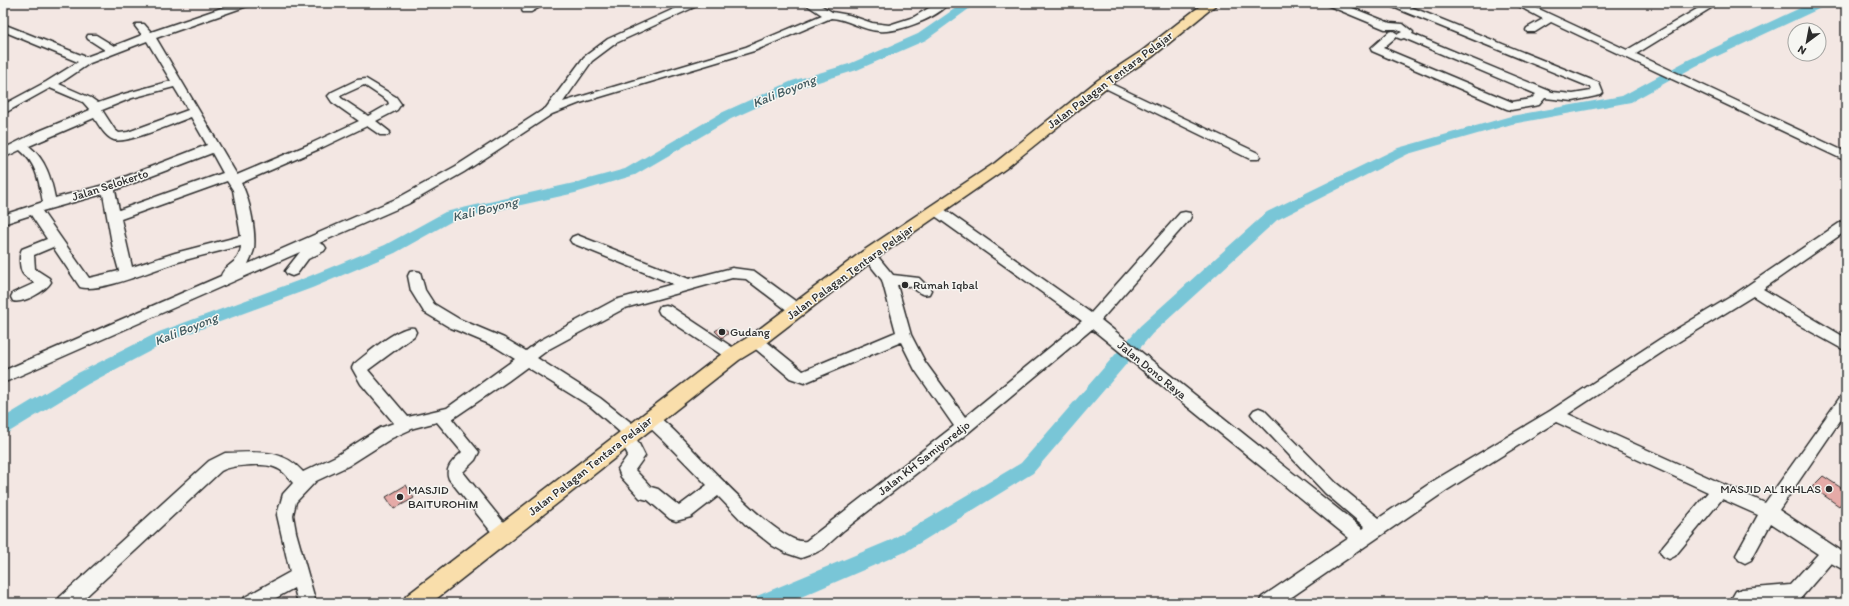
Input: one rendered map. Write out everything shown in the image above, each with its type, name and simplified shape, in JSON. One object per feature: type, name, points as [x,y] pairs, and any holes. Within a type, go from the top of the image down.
[{"type":"main road","name":"Jalan Palagan Tentara Pelajar","points":[[414,603],[733,355],[756,341],[869,255],[1000,166],[1103,83],[1147,54],[1212,3]]},
{"type":"street","points":[[3,110],[50,84],[86,61],[150,36],[246,3]]},
{"type":"street","points":[[527,10],[542,3]]},
{"type":"street","points":[[549,111],[588,59],[600,50],[612,42],[695,3]]},
{"type":"street","points":[[809,3],[830,16]]},
{"type":"street","points":[[3,377],[403,201],[460,169],[549,111],[576,101],[750,49],[830,16],[839,15],[870,27],[889,29],[923,16],[944,3]]},
{"type":"street","points":[[1331,3],[1543,92],[1567,99],[1584,97],[1597,93],[1595,85],[1392,3]]},
{"type":"street","points":[[1518,3],[1846,157]]},
{"type":"street","points":[[1627,54],[1640,49],[1714,3]]},
{"type":"street","points":[[1418,13],[1376,49],[1511,106],[1535,102],[1543,92]]},
{"type":"street","points":[[1531,30],[1551,18]]},
{"type":"street","points":[[140,26],[150,36],[156,45],[239,190],[248,232],[247,245],[241,264],[212,286]]},
{"type":"street","points":[[3,27],[86,61]]},
{"type":"street","points":[[92,37],[113,50]]},
{"type":"street","points":[[4,153],[128,96],[177,83]]},
{"type":"street","points":[[1103,83],[1254,156]]},
{"type":"street","points":[[50,84],[87,100],[111,132],[117,137],[122,137],[194,112]]},
{"type":"street","points":[[114,217],[299,154],[368,122],[384,132]]},
{"type":"street","points":[[21,145],[32,154],[42,168],[50,204]]},
{"type":"street","name":"Jalan Selokerto","points":[[3,220],[50,204],[108,188],[215,147]]},
{"type":"street","points":[[108,188],[120,249],[127,274]]},
{"type":"street","points":[[34,209],[85,283],[92,283],[127,274],[175,258],[247,245],[271,260]]},
{"type":"street","name":"Jalan Dono Raya","points":[[936,210],[1092,322],[1361,538]]},
{"type":"street","name":"Jalan KH Samiyoredjo","points":[[650,419],[671,437],[751,519],[779,541],[792,548],[801,550],[809,548],[817,544],[838,525],[964,427],[1092,322],[1185,216]]},
{"type":"street","points":[[1268,603],[1361,538],[1441,485],[1555,415],[1665,343],[1752,289],[1846,225]]},
{"type":"street","points":[[292,271],[303,256],[335,239],[336,231]]},
{"type":"street","points":[[577,240],[688,284]]},
{"type":"street","points":[[18,297],[42,285],[44,282],[28,271],[27,252],[55,241]]},
{"type":"street","points":[[869,255],[888,279],[904,335],[920,366],[964,427]]},
{"type":"street","points":[[307,603],[288,532],[285,515],[289,499],[310,476],[342,461],[386,433],[405,425],[441,416],[467,403],[544,345],[620,304],[732,273],[749,274],[798,310]]},
{"type":"street","points":[[415,276],[418,291],[429,308],[454,323],[499,342],[595,402],[629,435],[637,456],[626,470],[627,472],[646,492],[652,494],[676,514],[685,512],[718,486]]},
{"type":"street","points":[[888,279],[914,282],[924,290]]},
{"type":"street","points":[[1752,289],[1846,345]]},
{"type":"street","points":[[665,310],[733,355]]},
{"type":"street","points":[[405,425],[366,380],[359,368],[386,347],[409,332]]},
{"type":"street","points":[[756,341],[795,374],[804,377],[810,376],[904,335]]},
{"type":"street","points":[[1745,555],[1768,512],[1846,400]]},
{"type":"street","points":[[1259,414],[1334,491],[1363,517],[1378,527]]},
{"type":"street","points":[[1555,415],[1634,453],[1720,489],[1768,512],[1846,563]]},
{"type":"street","points":[[441,416],[471,452],[469,456],[457,466],[454,471],[455,474],[503,534]]},
{"type":"street","points":[[66,603],[215,466],[224,460],[268,459],[277,461],[289,467],[303,482]]},
{"type":"street","points":[[1669,551],[1720,489]]},
{"type":"street","points":[[1738,603],[1742,597],[1794,593],[1830,552]]},
{"type":"street","points":[[251,603],[300,575]]},
{"type":"building","name":"Gudang","points":[[721,327],[729,333],[722,338],[715,331]]},
{"type":"building","name":"MASJID AL IKHLAS","points":[[1823,476],[1846,491],[1846,498],[1839,506],[1812,487]]},
{"type":"building","name":"MASJID BAITUROHIM","points":[[406,485],[414,498],[394,509],[386,497]]},
{"type":"waterway","name":"Kali Boyong","points":[[3,427],[82,379],[165,336],[306,284],[390,249],[450,216],[575,188],[630,172],[726,116],[797,84],[853,67],[922,37],[971,3]]},
{"type":"waterway","points":[[764,603],[898,546],[1027,468],[1146,330],[1272,216],[1403,151],[1511,120],[1626,99],[1692,63],[1821,3]]},
{"type":"place","name":"Rumah Iqbal","points":[[905,285]]},
{"type":"place","name":"Gudang","points":[[722,332]]},
{"type":"place","name":"MASJID AL IKHLAS","points":[[1829,489]]},
{"type":"place","name":"MASJID BAITUROHIM","points":[[400,497]]}]
